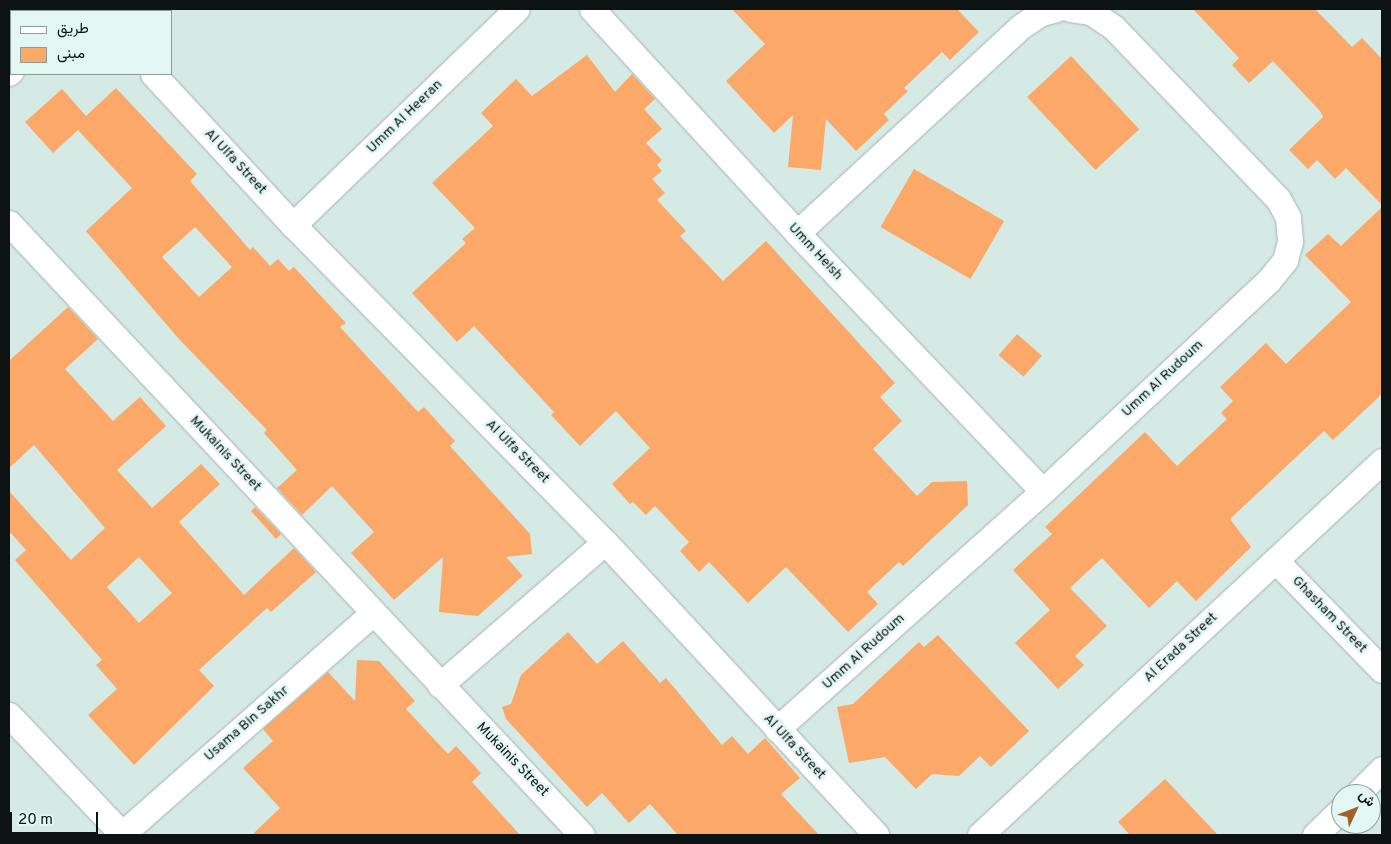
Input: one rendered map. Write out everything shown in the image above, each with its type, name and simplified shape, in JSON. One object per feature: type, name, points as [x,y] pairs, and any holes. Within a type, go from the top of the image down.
[{"type":"street","name":"Umm Al Heeran","points":[[293,225],[517,9]]},
{"type":"street","name":"Umm Heish","points":[[592,9],[797,234],[1043,491]]},
{"type":"street","points":[[797,234],[1020,27],[1041,12],[1057,9]]},
{"type":"street","name":"Umm Al Rudoum","points":[[777,729],[1043,491],[1269,280],[1285,260],[1290,241],[1288,218],[1278,199],[1114,27],[1091,12],[1070,9]]},
{"type":"street","name":"Al Ulfa Street","points":[[154,75],[293,225],[605,542],[876,835]]},
{"type":"street","name":"Mukainis Street","points":[[9,223],[582,835]]},
{"type":"street","name":"Al Erada Street","points":[[980,835],[1382,461]]},
{"type":"street","points":[[440,685],[605,542]]},
{"type":"street","name":"Ghasham Street","points":[[1276,560],[1382,670]]},
{"type":"street","name":"Usama Bin Sakhr","points":[[121,835],[373,613]]},
{"type":"street","points":[[9,715],[121,835]]},
{"type":"street","points":[[1367,784],[1382,769]]},
{"type":"street","points":[[1315,835],[1331,820]]},
{"type":"building","points":[[732,9],[957,9],[979,32],[950,60],[942,52],[904,88],[908,91],[884,114],[889,120],[856,151],[826,119],[821,170],[788,167],[793,115],[774,133],[726,81],[765,44]]},
{"type":"building","points":[[1193,9],[1315,9],[1352,47],[1362,38],[1382,59],[1382,205],[1346,168],[1335,179],[1317,160],[1308,169],[1289,150],[1323,117],[1320,111],[1273,61],[1249,83],[1232,65],[1239,58]]},
{"type":"building","points":[[587,55],[615,92],[632,74],[655,99],[644,109],[662,129],[646,143],[662,160],[657,165],[662,171],[652,179],[665,193],[657,200],[686,231],[680,236],[723,281],[766,241],[895,383],[880,397],[902,421],[873,449],[917,496],[932,482],[967,481],[968,505],[903,566],[899,562],[867,592],[878,604],[848,632],[786,567],[748,603],[709,562],[699,572],[680,551],[689,542],[655,506],[646,515],[633,502],[630,504],[612,484],[650,448],[616,411],[580,446],[551,415],[554,412],[474,326],[457,342],[412,293],[466,243],[462,239],[475,228],[432,183],[493,126],[481,113],[516,79],[532,96]]},
{"type":"building","points":[[1071,56],[1139,129],[1095,170],[1027,97]]},
{"type":"building","points":[[116,88],[197,174],[190,181],[250,250],[253,247],[270,266],[278,259],[289,271],[294,267],[346,323],[340,327],[418,412],[424,407],[455,441],[450,446],[530,534],[532,554],[506,557],[523,576],[478,616],[439,612],[443,557],[394,600],[351,553],[374,532],[332,486],[302,515],[277,488],[297,470],[264,433],[267,430],[179,339],[86,231],[132,188],[78,130],[53,153],[25,122],[62,89],[86,116]],"holes":[[[195,227],[232,267],[199,297],[162,257]]]},
{"type":"building","points":[[914,169],[1004,221],[971,279],[880,227]]},
{"type":"building","points":[[1382,207],[1382,394],[1333,440],[1324,431],[1230,519],[1251,547],[1196,601],[1177,581],[1149,608],[1102,558],[1070,588],[1107,626],[1075,656],[1084,665],[1058,689],[1015,643],[1050,610],[1013,570],[1052,534],[1045,527],[1145,432],[1177,466],[1227,419],[1221,413],[1233,401],[1220,387],[1266,343],[1286,364],[1351,302],[1305,255],[1328,234],[1341,246]]},
{"type":"building","points":[[68,307],[98,339],[65,369],[113,421],[140,397],[166,426],[117,470],[152,508],[201,464],[220,484],[179,522],[244,595],[294,548],[316,572],[271,612],[267,608],[199,670],[214,686],[134,765],[88,715],[117,689],[96,665],[102,660],[15,560],[26,550],[9,531],[9,491],[71,560],[105,528],[34,445],[9,468],[9,361]],"holes":[[[139,557],[172,593],[139,623],[107,587]]]},
{"type":"building","points":[[1017,334],[1042,356],[1024,377],[999,355]]},
{"type":"building","points":[[255,507],[281,534],[276,539],[251,511]]},
{"type":"building","points":[[568,632],[597,664],[623,641],[660,683],[666,678],[722,745],[732,736],[748,754],[765,738],[800,778],[781,794],[819,835],[678,835],[650,804],[629,823],[602,793],[587,807],[506,719],[502,707],[511,704],[521,675]]},
{"type":"building","points":[[938,635],[1029,731],[991,767],[980,756],[959,776],[932,774],[916,789],[885,757],[849,763],[837,707],[853,704],[919,642],[924,647]]},
{"type":"building","points":[[357,660],[379,661],[415,701],[406,709],[448,754],[456,746],[481,773],[472,782],[520,835],[252,835],[280,808],[243,768],[273,741],[263,729],[328,672],[355,701]]},
{"type":"building","points":[[1165,779],[1218,835],[1130,835],[1118,822]]}]
